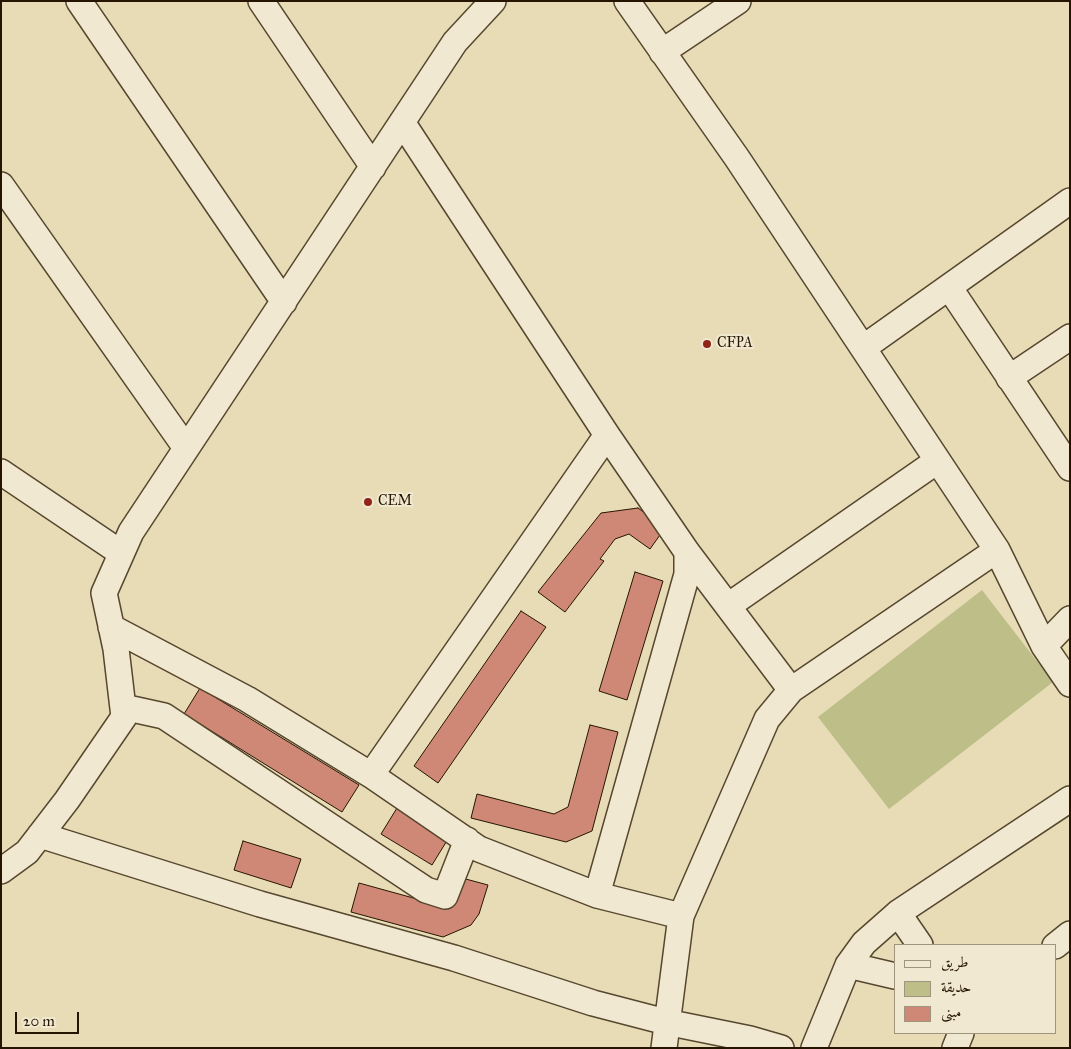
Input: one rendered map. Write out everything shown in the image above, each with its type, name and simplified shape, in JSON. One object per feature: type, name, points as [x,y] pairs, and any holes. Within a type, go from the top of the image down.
[{"type":"street","points":[[80,1],[284,302]]},
{"type":"street","points":[[261,1],[373,167]]},
{"type":"street","points":[[6,862],[27,852],[124,718],[112,627],[104,593],[130,532],[284,302],[454,42],[491,1]]},
{"type":"street","points":[[626,1],[737,158],[998,550],[1044,646],[1070,684]]},
{"type":"street","points":[[662,52],[738,1]]},
{"type":"street","points":[[402,122],[607,435],[687,552],[791,690]]},
{"type":"street","points":[[1,185],[186,448]]},
{"type":"street","points":[[863,348],[1070,201]]},
{"type":"street","points":[[949,287],[1070,468]]},
{"type":"street","points":[[1009,378],[1070,337]]},
{"type":"street","points":[[371,775],[607,435]]},
{"type":"street","points":[[728,606],[937,461]]},
{"type":"street","points":[[1,472],[121,553]]},
{"type":"street","points":[[664,1048],[681,916],[767,718],[791,690],[998,550]]},
{"type":"street","points":[[598,895],[687,574],[687,552]]},
{"type":"street","points":[[1044,646],[1070,619]]},
{"type":"street","points":[[112,627],[246,699],[371,775],[479,849],[598,895],[681,916]]},
{"type":"street","points":[[123,707],[164,716],[426,890],[445,896],[466,840]]},
{"type":"street","points":[[814,1048],[848,965],[864,942],[898,913],[1070,799]]},
{"type":"street","points":[[40,835],[260,904],[454,958],[593,1003],[666,1022],[750,1039],[781,1048]]},
{"type":"street","points":[[898,913],[919,944]]},
{"type":"street","points":[[1056,945],[1070,934]]},
{"type":"street","points":[[848,965],[894,976]]},
{"type":"street","points":[[955,1048],[961,1034]]},
{"type":"green space","points":[[982,590],[1053,682],[889,809],[818,717]]},
{"type":"building","points":[[638,508],[665,528],[650,549],[629,534],[615,539],[600,559],[604,561],[565,612],[538,592],[601,513]]},
{"type":"building","points":[[635,572],[663,581],[627,700],[599,691]]},
{"type":"building","points":[[521,611],[546,627],[438,783],[414,766]]},
{"type":"building","points":[[200,688],[359,785],[342,812],[184,714]]},
{"type":"building","points":[[590,725],[618,732],[592,831],[566,842],[471,818],[477,794],[554,814],[568,807]]},
{"type":"building","points":[[397,808],[448,839],[432,865],[381,834]]},
{"type":"building","points":[[243,841],[301,859],[291,888],[234,870]]},
{"type":"building","points":[[462,878],[488,885],[479,914],[471,925],[443,937],[351,912],[359,883],[446,907]]},
{"type":"place","name":"CFPA","points":[[707,344]]},
{"type":"place","name":"CEM","points":[[368,502]]}]
